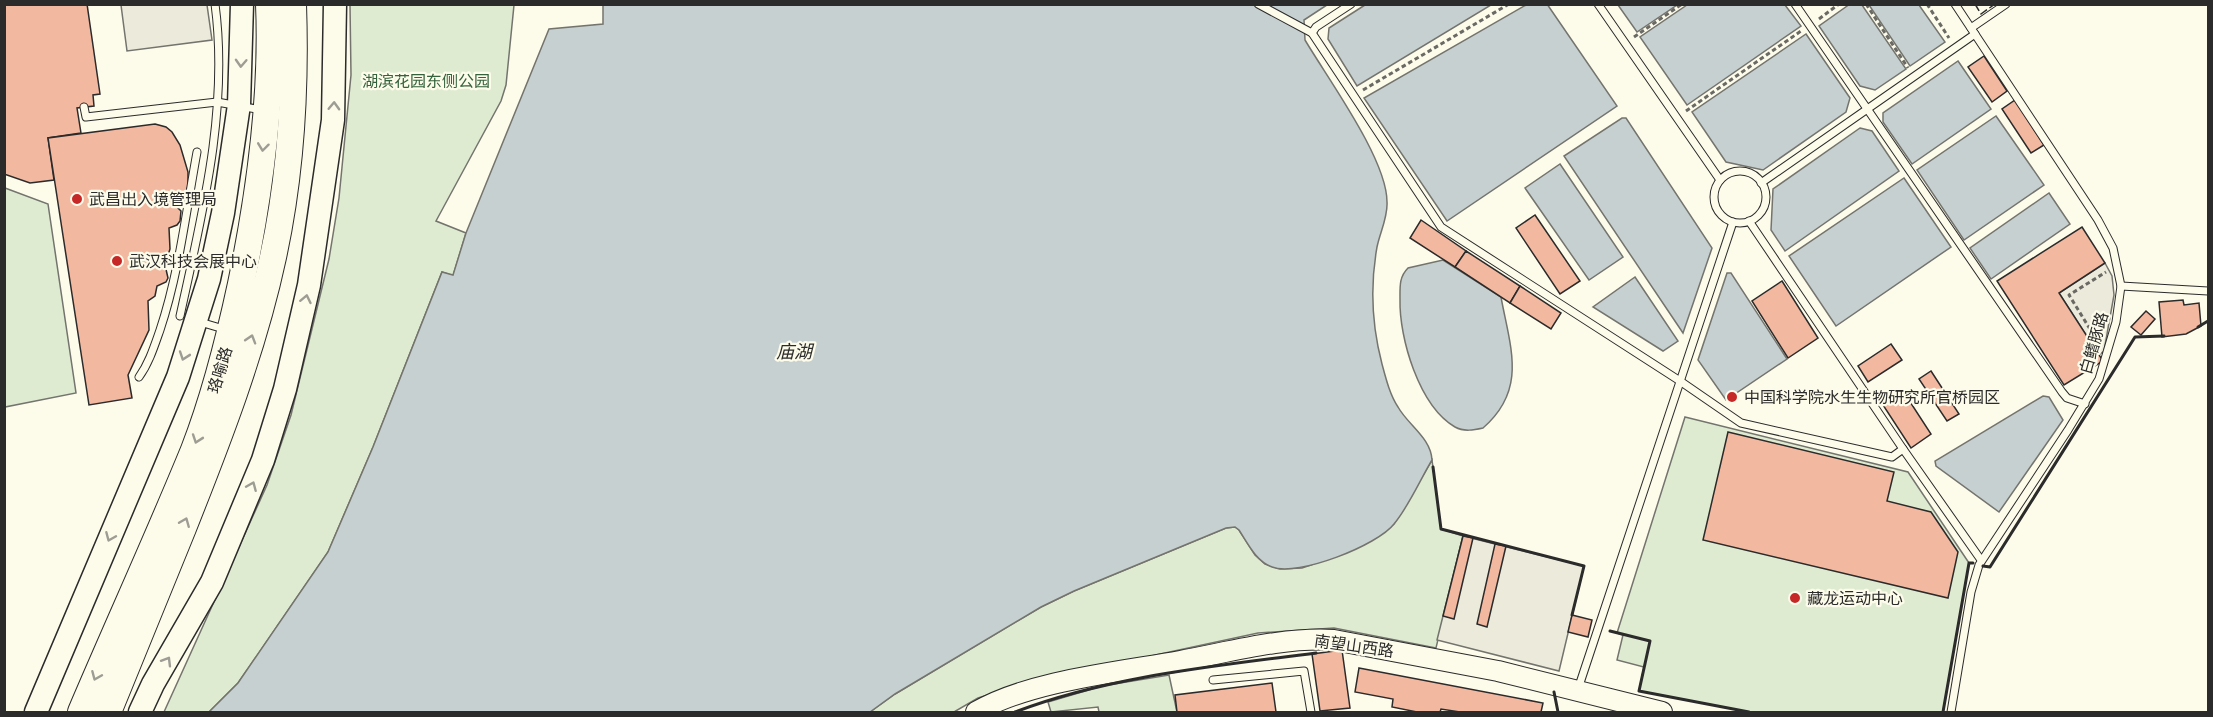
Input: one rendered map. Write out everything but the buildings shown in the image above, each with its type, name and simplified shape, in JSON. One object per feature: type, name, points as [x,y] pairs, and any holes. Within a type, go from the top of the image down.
[{"type":"highway","name":"珞喻路","points":[[81,712],[194,448],[223,364],[256,201],[267,111],[269,4]]},
{"type":"highway","name":"珞喻路","points":[[108,712],[214,450],[261,307],[273,256],[289,150],[293,103],[293,4]]},
{"type":"main road","points":[[36,712],[178,376],[188,319],[209,279],[223,213],[239,105],[242,4]]},
{"type":"main road","points":[[140,712],[153,684],[212,582],[263,460],[285,389],[309,285],[331,142],[334,108],[335,4]]},
{"type":"street","name":"南望山西路","points":[[976,712],[1004,699],[1071,681],[1277,643],[1317,639],[1334,640],[1498,671],[1662,712]]},
{"type":"lane","points":[[188,319],[217,102],[215,4]]},
{"type":"lane","points":[[1258,4],[1312,33],[1441,227],[1741,423],[1892,457],[1903,449]]},
{"type":"lane","points":[[1312,33],[1316,27],[1351,4]]},
{"type":"lane","points":[[1598,4],[1720,180]]},
{"type":"lane","points":[[1795,4],[2062,392],[2067,398],[2085,404]]},
{"type":"lane","name":"白鳍豚路","points":[[1951,712],[1971,592],[1981,560],[2095,389],[2116,322],[2121,286],[2113,248],[2098,220],[1955,4]]},
{"type":"lane","points":[[1761,183],[1955,47],[2006,4]]},
{"type":"lane","points":[[84,107],[82,117],[217,102],[267,111]]},
{"type":"lane","points":[[139,377],[150,357],[166,312],[176,270],[197,152]]},
{"type":"lane","points":[[1733,172],[1749,173],[1761,183],[1765,198],[1764,205],[1761,212],[1749,221],[1733,222],[1725,218],[1715,204],[1716,188],[1720,180],[1733,172]]},
{"type":"lane","points":[[1749,221],[1981,560]]},
{"type":"lane","points":[[1577,691],[1733,222]]},
{"type":"lane","points":[[2121,286],[2208,291]]},
{"type":"lane","points":[[166,312],[231,331]]},
{"type":"lane","points":[[1213,680],[1304,671],[1311,712]]},
{"type":"path","points":[[1354,96],[1509,4]]},
{"type":"path","points":[[1625,44],[1682,4]]},
{"type":"path","points":[[1677,118],[1839,4]]},
{"type":"path","points":[[1866,4],[1914,76]]},
{"type":"path","points":[[1927,4],[1955,47]]},
{"type":"path","points":[[2107,355],[2069,295],[2118,265]]},
{"type":"green space","name":"湖滨花园东侧公园","points":[[350,5],[514,5],[506,85],[501,101],[436,221],[466,233],[453,276],[442,272],[373,447],[328,552],[238,683],[209,712],[164,712],[267,485],[291,415],[329,259],[339,198],[351,75]]},
{"type":"green space","points":[[5,188],[48,204],[76,393],[5,407]]},
{"type":"green space","name":"藏龙运动中心","points":[[1685,417],[1908,472],[1969,563],[1943,712],[1749,712],[1639,691],[1644,667],[1617,660],[1623,635],[1617,633]]},
{"type":"green space","points":[[1432,460],[1441,529],[1463,536],[1436,648],[1334,628],[1258,633],[1030,682],[978,698],[954,712],[870,712],[895,694],[1041,607],[1226,528],[1235,527],[1239,530],[1255,555],[1265,564],[1280,569],[1302,568],[1365,544],[1394,524]]},
{"type":"green space","points":[[1169,675],[1177,712],[1099,712],[1098,707],[1051,712],[1048,702],[1102,686]]},
{"type":"shaded area","points":[[121,5],[207,5],[212,40],[127,51]]},
{"type":"shaded area","points":[[2105,263],[2112,276],[2114,295],[2104,351],[2099,355],[2059,293]]},
{"type":"shaded area","points":[[1463,536],[1584,566],[1559,671],[1437,640]]},
{"type":"water","name":"庙湖","points":[[603,4],[1327,5],[1304,20],[1305,40],[1355,119],[1384,184],[1387,208],[1377,247],[1373,276],[1376,335],[1388,387],[1402,414],[1428,445],[1431,452],[1432,460],[1405,509],[1394,524],[1372,541],[1337,557],[1284,569],[1272,567],[1261,561],[1239,530],[1235,527],[1226,528],[1041,607],[895,694],[870,712],[209,712],[238,683],[328,552],[373,447],[442,272],[453,275],[466,233],[549,29],[603,24]]},
{"type":"water","points":[[1547,4],[1617,106],[1447,221],[1364,98],[1526,5]]},
{"type":"water","points":[[1850,4],[1862,5],[1906,69],[1875,90],[1860,86],[1819,26]]},
{"type":"water","points":[[1365,5],[1491,5],[1357,86],[1328,39],[1329,28]]},
{"type":"water","points":[[1618,5],[1677,5],[1637,32]]},
{"type":"water","points":[[1687,5],[1785,5],[1801,26],[1687,105],[1640,37]]},
{"type":"water","points":[[1869,5],[1919,5],[1945,42],[1910,66]]},
{"type":"water","points":[[1806,34],[1850,98],[1846,112],[1763,170],[1726,162],[1692,112]]},
{"type":"water","points":[[1958,61],[1991,109],[1912,164],[1883,122],[1883,113]]},
{"type":"water","points":[[1996,116],[2044,185],[1964,240],[1917,170]]},
{"type":"water","points":[[1622,118],[1626,118],[1712,248],[1683,333],[1564,156]]},
{"type":"water","points":[[1860,128],[1872,131],[1899,171],[1785,251],[1771,230],[1773,189]]},
{"type":"water","points":[[1560,164],[1623,257],[1589,280],[1525,188]]},
{"type":"water","points":[[1904,178],[1951,247],[1836,326],[1789,256]]},
{"type":"water","points":[[2049,193],[2070,224],[1991,279],[1970,248]]},
{"type":"water","points":[[1443,260],[1501,297],[1511,350],[1511,383],[1506,398],[1497,413],[1483,428],[1462,430],[1442,417],[1422,388],[1407,351],[1401,315],[1400,290],[1405,271],[1408,268]]},
{"type":"water","points":[[1727,273],[1731,273],[1787,359],[1726,400],[1698,360]]},
{"type":"water","points":[[1635,277],[1678,341],[1663,351],[1593,307]]},
{"type":"water","points":[[2043,396],[2049,397],[2063,420],[1999,512],[1936,466],[1935,461]]},
{"type":"fence","points":[[1975,4],[1981,14],[1995,4]]},
{"type":"wall","points":[[2198,327],[2208,321]]},
{"type":"wall","points":[[1983,566],[1990,567],[2135,337],[2164,336]]},
{"type":"wall","points":[[1433,467],[1441,529],[1584,566],[1572,615]]},
{"type":"wall","points":[[1943,712],[1969,563],[1973,563]]},
{"type":"wall","points":[[1610,631],[1650,641],[1639,691],[1749,712]]},
{"type":"wall","points":[[1015,712],[1088,689],[1125,681],[1316,653]]},
{"type":"wall","points":[[1554,692],[1558,712]]},
{"type":"place","name":"武昌出入境管理局","points":[[77,199]]},
{"type":"place","name":"武汉科技会展中心","points":[[117,261]]},
{"type":"place","name":"中国科学院水生生物研究所官桥园区","points":[[1732,397]]},
{"type":"place","name":"藏龙运动中心","points":[[1795,598]]}]
